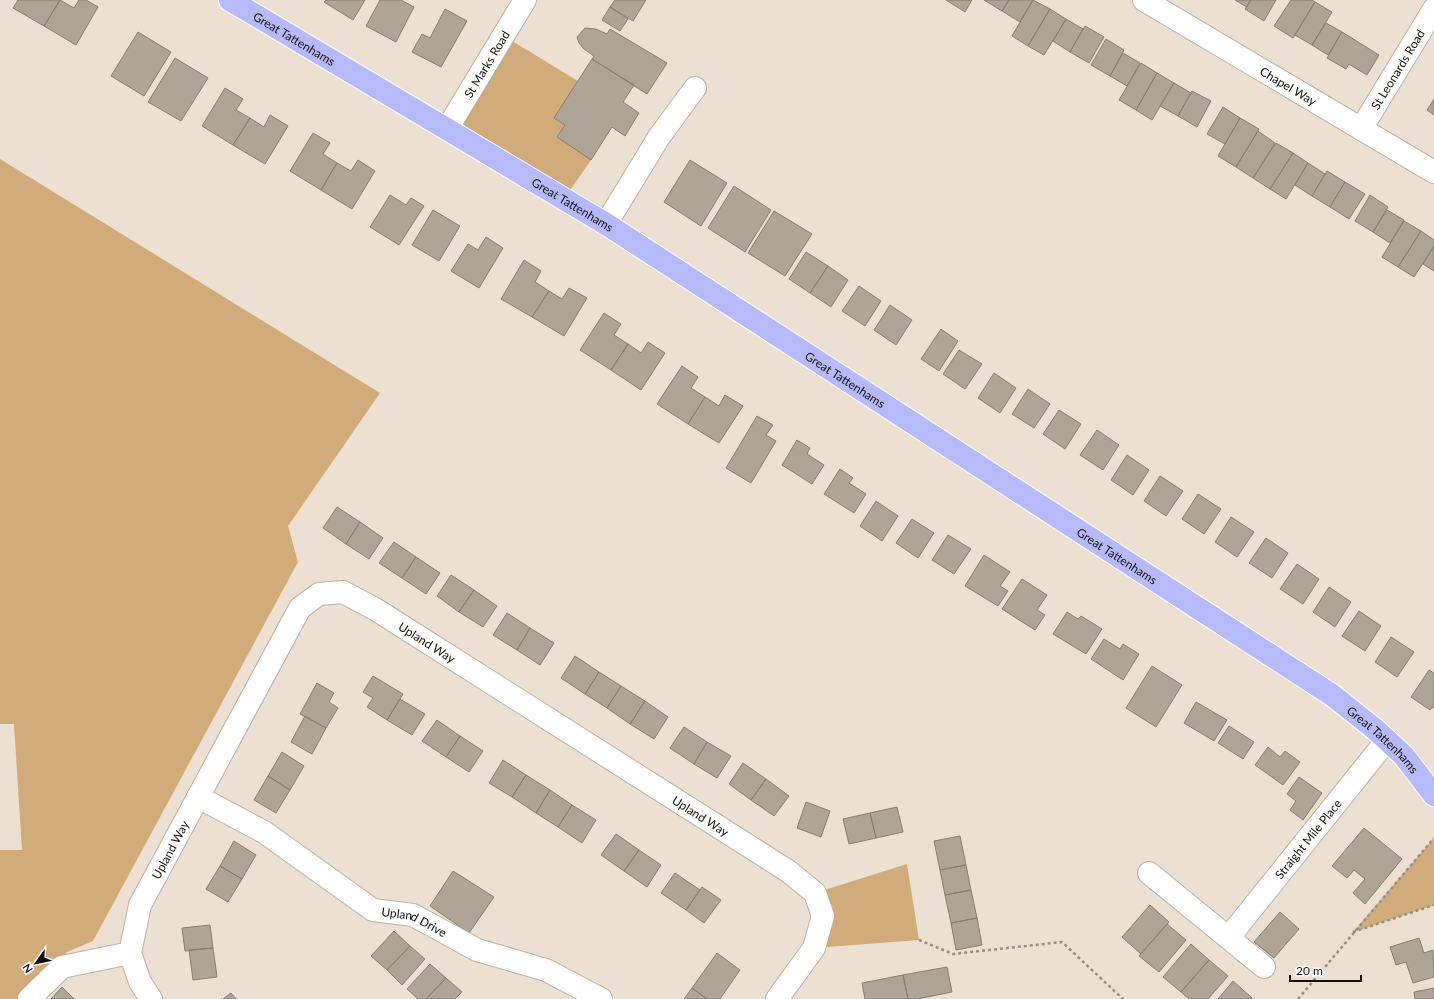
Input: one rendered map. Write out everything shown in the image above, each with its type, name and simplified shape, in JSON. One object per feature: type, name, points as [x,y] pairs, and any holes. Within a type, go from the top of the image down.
[{"type":"main road","name":"Great Tattenhams","points":[[230,0],[606,224],[1332,695],[1387,740],[1404,756],[1434,795]]},
{"type":"street","name":"St Marks Road","points":[[447,129],[525,0]]},
{"type":"street","name":"Chapel Way","points":[[1144,0],[1434,172]]},
{"type":"street","name":"St Leonards Road","points":[[1361,129],[1434,9]]},
{"type":"street","points":[[606,224],[659,137],[696,88]]},
{"type":"street","name":"Upland Way","points":[[130,953],[140,905],[300,608],[319,594],[343,592],[375,609],[788,871],[815,893],[823,916],[814,948],[777,999]]},
{"type":"street","name":"Straight Mile Place","points":[[1229,937],[1387,740]]},
{"type":"street","name":"Upland Drive","points":[[198,798],[264,832],[373,910],[413,915],[477,950],[546,970],[601,999]]},
{"type":"street","points":[[1149,873],[1264,967]]},
{"type":"street","points":[[29,999],[62,967],[130,953],[140,982],[151,999]]},
{"type":"path","points":[[1298,999],[1353,932],[1434,838]]},
{"type":"path","points":[[1353,932],[1434,905]]},
{"type":"path","points":[[919,940],[953,954],[1062,942],[1123,999]]},
{"type":"shaded area","points":[[504,36],[578,81],[565,125],[557,137],[591,160],[564,199],[447,129]]},
{"type":"shaded area","points":[[0,159],[380,393],[288,526],[298,562],[93,941],[67,952],[21,999],[0,999],[0,850],[22,850],[14,724],[0,724]]},
{"type":"shaded area","points":[[1434,838],[1434,905],[1353,932]]},
{"type":"shaded area","points":[[907,864],[919,940],[814,948],[815,893]]},
{"type":"building","points":[[18,0],[60,0],[44,26],[13,8]]},
{"type":"building","points":[[60,0],[74,8],[79,0],[86,0],[98,7],[76,45],[44,26]]},
{"type":"building","points":[[326,0],[365,0],[353,20],[324,2]]},
{"type":"building","points":[[380,0],[401,0],[414,7],[396,42],[366,26]]},
{"type":"building","points":[[615,0],[646,0],[633,21],[610,7]]},
{"type":"building","points":[[946,0],[972,0],[965,12]]},
{"type":"building","points":[[984,0],[1009,0],[1002,11]]},
{"type":"building","points":[[1009,0],[1033,0],[1020,22],[1002,11]]},
{"type":"building","points":[[1033,0],[1050,9],[1028,46],[1012,36]]},
{"type":"building","points":[[1235,0],[1251,0],[1247,7]]},
{"type":"building","points":[[1251,0],[1276,0],[1264,21],[1245,9]]},
{"type":"building","points":[[1291,0],[1312,0],[1315,2],[1293,38],[1274,26]]},
{"type":"building","points":[[1315,2],[1332,12],[1312,45],[1295,35]]},
{"type":"building","points":[[610,7],[628,19],[620,31],[602,20]]},
{"type":"building","points":[[445,9],[467,21],[441,67],[412,52],[422,34],[430,38]]},
{"type":"building","points":[[1050,9],[1066,19],[1044,55],[1028,46]]},
{"type":"building","points":[[1066,19],[1083,29],[1070,52],[1053,41]]},
{"type":"building","points":[[1326,23],[1342,32],[1328,55],[1312,45]]},
{"type":"building","points":[[1085,26],[1104,37],[1089,63],[1070,52]]},
{"type":"building","points":[[585,28],[596,29],[607,34],[610,29],[667,63],[647,94],[592,59],[594,56],[584,49],[579,43],[577,37]]},
{"type":"building","points":[[138,32],[171,52],[144,96],[111,76]]},
{"type":"building","points":[[1342,32],[1379,55],[1367,75],[1349,64],[1346,69],[1327,58]]},
{"type":"building","points":[[1106,39],[1124,50],[1110,76],[1091,65]]},
{"type":"building","points":[[1123,53],[1140,63],[1127,86],[1110,76]]},
{"type":"building","points":[[175,58],[208,78],[181,121],[148,102]]},
{"type":"building","points":[[592,59],[634,85],[623,102],[639,113],[625,136],[612,127],[591,160],[557,137],[565,125],[554,118]]},
{"type":"building","points":[[1141,63],[1157,73],[1136,110],[1119,100]]},
{"type":"building","points":[[1157,73],[1174,83],[1152,120],[1136,110]]},
{"type":"building","points":[[1174,83],[1191,93],[1178,116],[1160,106]]},
{"type":"building","points":[[225,88],[243,99],[236,110],[250,118],[233,145],[202,126]]},
{"type":"building","points":[[1192,91],[1211,101],[1197,127],[1178,116]]},
{"type":"building","points":[[1434,99],[1434,115],[1427,110]]},
{"type":"building","points":[[1223,107],[1240,118],[1225,144],[1207,134]]},
{"type":"building","points":[[270,115],[288,126],[265,164],[233,145],[250,118],[264,127]]},
{"type":"building","points":[[1240,118],[1259,129],[1236,167],[1218,156]]},
{"type":"building","points":[[1258,131],[1275,143],[1253,178],[1236,167]]},
{"type":"building","points":[[313,133],[330,143],[323,154],[337,163],[321,190],[290,171]]},
{"type":"building","points":[[1276,143],[1293,153],[1270,189],[1253,178]]},
{"type":"building","points":[[1293,153],[1308,163],[1286,199],[1270,189]]},
{"type":"building","points":[[358,160],[375,171],[352,209],[321,190],[337,163],[351,171]]},
{"type":"building","points":[[690,160],[727,183],[701,226],[664,202]]},
{"type":"building","points":[[1308,163],[1325,174],[1312,196],[1295,185]]},
{"type":"building","points":[[1327,171],[1345,182],[1330,207],[1312,196]]},
{"type":"building","points":[[1345,182],[1365,194],[1349,219],[1330,207]]},
{"type":"building","points":[[734,186],[771,210],[745,252],[708,228]]},
{"type":"building","points":[[390,195],[406,205],[411,198],[424,206],[399,245],[370,227]]},
{"type":"building","points":[[1370,195],[1388,207],[1373,232],[1355,221]]},
{"type":"building","points":[[433,210],[460,226],[439,261],[412,245]]},
{"type":"building","points":[[1387,210],[1404,220],[1390,243],[1373,232]]},
{"type":"building","points":[[774,211],[812,234],[785,276],[748,253]]},
{"type":"building","points":[[1404,221],[1421,231],[1398,267],[1382,257]]},
{"type":"building","points":[[1421,231],[1434,240],[1434,246],[1414,277],[1398,267]]},
{"type":"building","points":[[486,237],[503,248],[479,288],[451,271],[468,244],[478,250]]},
{"type":"building","points":[[1434,246],[1434,271],[1423,264]]},
{"type":"building","points":[[806,252],[828,266],[810,293],[789,279]]},
{"type":"building","points":[[524,260],[541,271],[535,282],[549,291],[532,317],[501,299]]},
{"type":"building","points":[[828,266],[848,280],[831,307],[810,293]]},
{"type":"building","points":[[859,286],[881,301],[865,326],[842,311]]},
{"type":"building","points":[[569,288],[587,298],[564,336],[532,317],[549,291],[562,299]]},
{"type":"building","points":[[890,305],[912,320],[896,345],[874,330]]},
{"type":"building","points":[[604,313],[621,324],[614,335],[628,344],[611,370],[580,350]]},
{"type":"building","points":[[941,329],[958,341],[939,371],[921,359]]},
{"type":"building","points":[[648,342],[665,353],[641,390],[611,370],[628,344],[641,353]]},
{"type":"building","points":[[959,350],[982,364],[965,389],[943,374]]},
{"type":"building","points":[[682,366],[698,377],[691,388],[705,397],[688,424],[657,404]]},
{"type":"building","points":[[994,373],[1016,388],[1000,413],[978,398]]},
{"type":"building","points":[[1028,389],[1050,404],[1034,428],[1012,414]]},
{"type":"building","points":[[725,395],[743,406],[719,443],[688,424],[705,397],[719,406]]},
{"type":"building","points":[[1059,410],[1081,424],[1065,449],[1043,434]]},
{"type":"building","points":[[757,416],[773,425],[766,435],[776,441],[751,483],[726,468]]},
{"type":"building","points":[[1097,430],[1119,445],[1103,470],[1080,455]]},
{"type":"building","points":[[797,440],[810,448],[807,454],[824,465],[812,484],[782,465]]},
{"type":"building","points":[[1127,455],[1149,470],[1133,495],[1111,480]]},
{"type":"building","points":[[840,469],[853,478],[849,483],[866,494],[854,513],[824,494]]},
{"type":"building","points":[[1160,476],[1183,491],[1166,516],[1144,501]]},
{"type":"building","points":[[1198,494],[1221,509],[1204,534],[1182,519]]},
{"type":"building","points":[[876,501],[898,516],[882,541],[860,526]]},
{"type":"building","points":[[337,507],[360,522],[346,544],[323,528]]},
{"type":"building","points":[[1231,517],[1254,532],[1237,557],[1215,542]]},
{"type":"building","points":[[912,519],[934,533],[918,558],[896,543]]},
{"type":"building","points":[[360,522],[383,538],[369,559],[346,544]]},
{"type":"building","points":[[948,535],[971,549],[954,574],[932,560]]},
{"type":"building","points":[[1266,538],[1288,553],[1272,578],[1249,563]]},
{"type":"building","points":[[394,542],[416,557],[402,578],[379,563]]},
{"type":"building","points":[[984,555],[1010,572],[1000,586],[1008,591],[998,606],[965,586]]},
{"type":"building","points":[[416,557],[440,573],[426,594],[402,578]]},
{"type":"building","points":[[1297,564],[1319,579],[1303,604],[1280,589]]},
{"type":"building","points":[[451,575],[474,590],[459,612],[437,596]]},
{"type":"building","points":[[1022,579],[1047,595],[1037,610],[1045,615],[1035,630],[1002,609]]},
{"type":"building","points":[[1329,587],[1351,602],[1335,627],[1313,612]]},
{"type":"building","points":[[474,590],[497,606],[483,627],[459,612]]},
{"type":"building","points":[[1359,611],[1381,626],[1365,651],[1342,636]]},
{"type":"building","points":[[1067,612],[1078,619],[1081,616],[1102,629],[1086,654],[1053,634]]},
{"type":"building","points":[[507,613],[530,628],[517,650],[493,635]]},
{"type":"building","points":[[530,628],[554,643],[540,665],[517,650]]},
{"type":"building","points":[[1391,637],[1414,652],[1397,677],[1375,662]]},
{"type":"building","points":[[1104,639],[1120,649],[1123,644],[1139,654],[1123,680],[1091,659]]},
{"type":"building","points":[[575,656],[599,672],[585,694],[561,678]]},
{"type":"building","points":[[1152,666],[1182,685],[1156,727],[1126,708]]},
{"type":"building","points":[[1429,670],[1434,673],[1434,708],[1432,707],[1430,710],[1411,697]]},
{"type":"building","points":[[599,672],[621,686],[607,708],[585,694]]},
{"type":"building","points":[[373,676],[403,694],[387,720],[367,707],[373,698],[363,692]]},
{"type":"building","points":[[317,683],[334,693],[329,702],[338,708],[326,728],[300,714]]},
{"type":"building","points":[[621,686],[645,701],[630,724],[607,708]]},
{"type":"building","points":[[400,699],[425,714],[412,735],[387,720]]},
{"type":"building","points":[[645,701],[668,717],[654,739],[630,724]]},
{"type":"building","points":[[1196,702],[1227,720],[1214,741],[1184,723]]},
{"type":"building","points":[[305,716],[326,728],[312,754],[291,742]]},
{"type":"building","points":[[437,720],[460,736],[446,757],[422,741]]},
{"type":"building","points":[[1229,726],[1254,742],[1243,759],[1218,743]]},
{"type":"building","points":[[684,727],[707,742],[694,764],[670,748]]},
{"type":"building","points":[[460,736],[483,751],[469,772],[446,757]]},
{"type":"building","points":[[707,742],[731,756],[717,778],[694,764]]},
{"type":"building","points":[[1268,747],[1280,757],[1285,751],[1300,762],[1283,785],[1255,765]]},
{"type":"building","points":[[282,752],[304,766],[290,790],[268,776]]},
{"type":"building","points":[[503,760],[526,775],[512,797],[489,783]]},
{"type":"building","points":[[743,763],[766,779],[751,800],[729,784]]},
{"type":"building","points":[[526,775],[550,790],[536,813],[512,797]]},
{"type":"building","points":[[268,776],[290,790],[276,813],[254,800]]},
{"type":"building","points":[[1299,777],[1322,793],[1303,820],[1290,810],[1296,801],[1287,794]]},
{"type":"building","points":[[766,779],[789,796],[774,816],[751,800]]},
{"type":"building","points":[[550,790],[572,805],[558,827],[536,813]]},
{"type":"building","points":[[806,802],[830,811],[821,837],[797,828]]},
{"type":"building","points":[[572,805],[596,820],[582,843],[558,827]]},
{"type":"building","points":[[897,807],[903,832],[876,838],[870,813]]},
{"type":"building","points":[[870,813],[876,838],[849,844],[843,819]]},
{"type":"building","points":[[1364,828],[1402,859],[1365,904],[1353,893],[1365,879],[1354,870],[1347,878],[1332,866]]},
{"type":"building","points":[[616,834],[639,850],[624,871],[601,855]]},
{"type":"building","points":[[960,836],[966,865],[940,870],[934,841]]},
{"type":"building","points":[[234,841],[256,855],[242,879],[220,866]]},
{"type":"building","points":[[639,850],[661,865],[647,887],[624,871]]},
{"type":"building","points":[[966,865],[971,890],[945,895],[940,870]]},
{"type":"building","points":[[220,866],[242,879],[228,902],[206,889]]},
{"type":"building","points":[[453,871],[494,897],[469,933],[430,906]]},
{"type":"building","points":[[675,873],[700,890],[686,910],[661,893]]},
{"type":"building","points":[[702,887],[721,900],[704,923],[686,910]]},
{"type":"building","points":[[971,890],[977,918],[951,923],[945,895]]},
{"type":"building","points":[[1150,905],[1169,922],[1141,954],[1122,937]]},
{"type":"building","points":[[1280,912],[1299,929],[1274,958],[1254,942]]},
{"type":"building","points":[[977,918],[982,945],[956,950],[951,923]]},
{"type":"building","points":[[1167,924],[1186,940],[1159,972],[1139,956]]},
{"type":"building","points":[[210,925],[213,948],[185,951],[182,928]]},
{"type":"building","points":[[394,931],[410,946],[387,970],[371,956]]},
{"type":"building","points":[[1419,938],[1424,953],[1433,950],[1434,977],[1413,983],[1406,962],[1396,965],[1390,947]]},
{"type":"building","points":[[1191,944],[1209,960],[1181,992],[1163,977]]},
{"type":"building","points":[[410,946],[425,959],[402,985],[387,970]]},
{"type":"building","points":[[213,948],[217,977],[193,980],[189,950]]},
{"type":"building","points":[[717,953],[740,970],[720,999],[707,999],[692,988]]},
{"type":"building","points":[[1209,960],[1228,976],[1208,999],[1189,999],[1181,992]]},
{"type":"building","points":[[430,964],[446,978],[426,999],[418,999],[407,989]]},
{"type":"building","points":[[947,967],[952,992],[917,999],[908,999],[903,975]]},
{"type":"building","points":[[903,975],[908,999],[865,999],[862,983]]},
{"type":"building","points":[[446,978],[462,992],[455,999],[426,999]]},
{"type":"building","points":[[1233,981],[1252,998],[1218,999]]},
{"type":"building","points":[[62,987],[74,999],[51,999]]},
{"type":"building","points":[[692,988],[707,999],[684,999]]},
{"type":"building","points":[[1434,988],[1434,999],[1415,999],[1414,992]]},
{"type":"building","points":[[231,993],[236,999],[223,999]]}]
